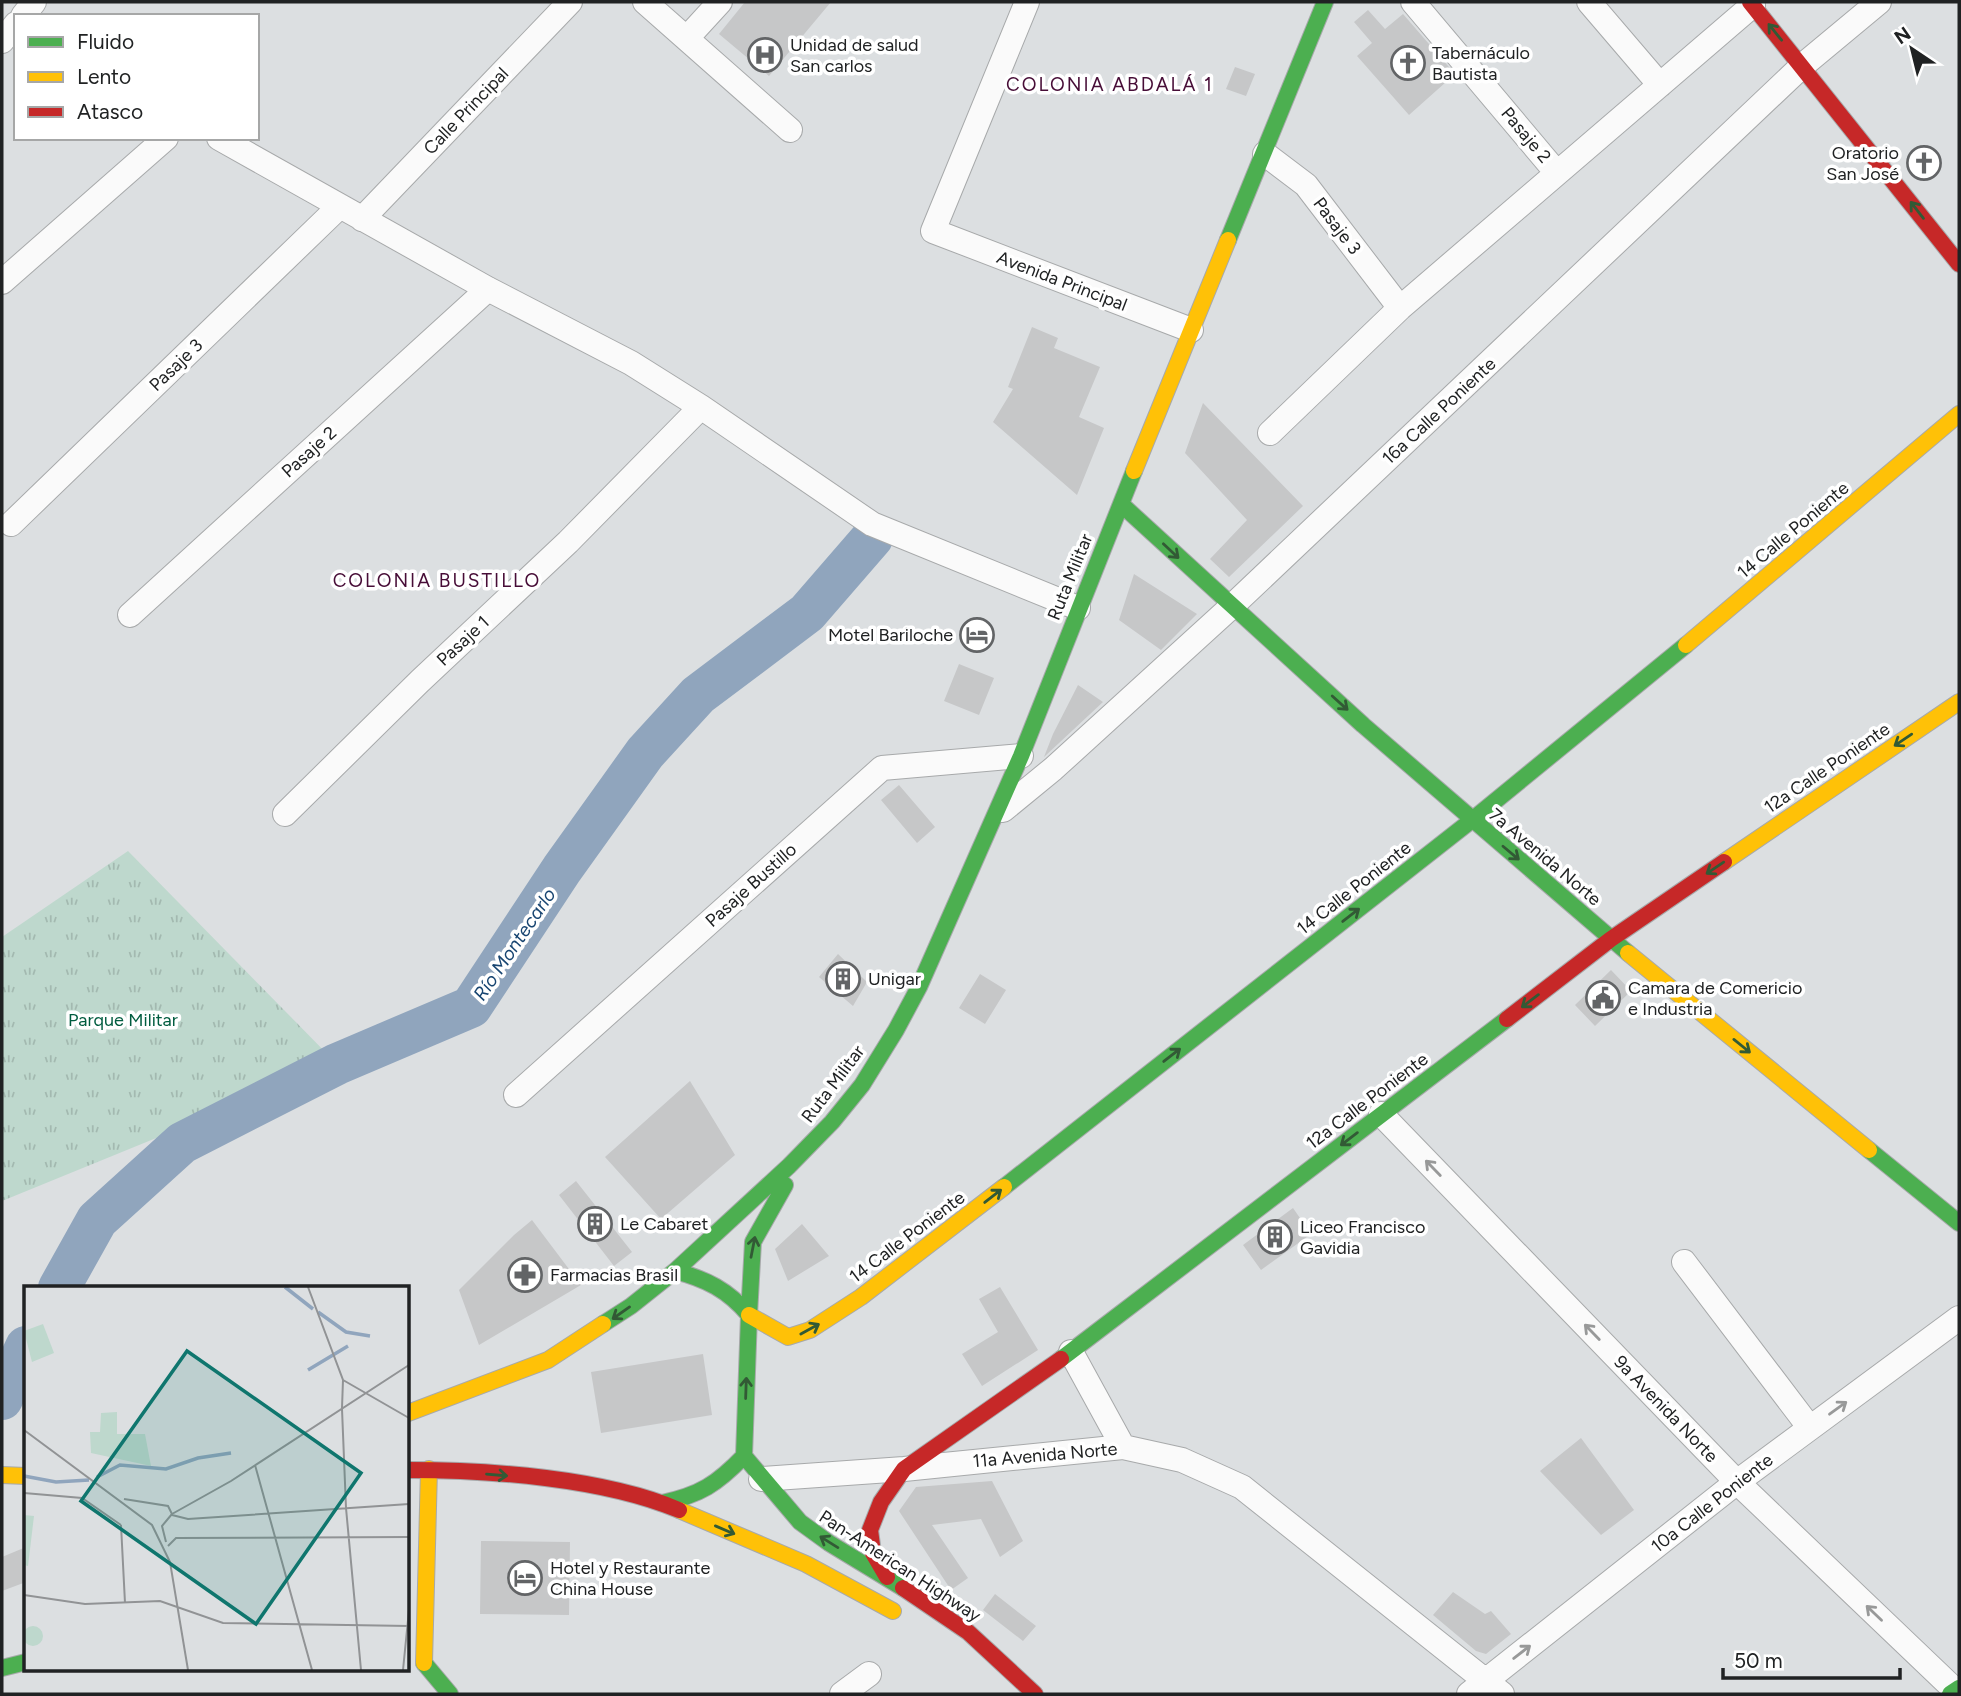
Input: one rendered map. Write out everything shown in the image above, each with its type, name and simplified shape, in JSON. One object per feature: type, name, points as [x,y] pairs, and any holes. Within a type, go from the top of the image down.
[{"type":"main road","name":"Ruta Militar","points":[[675,1271],[810,1145],[853,1096],[901,1022],[919,987],[1021,756],[1078,608],[1325,2]]},
{"type":"main road","points":[[1751,4],[1959,264]]},
{"type":"main road","name":"14 Calle Poniente","points":[[749,1315],[787,1337],[796,1337],[900,1269],[1472,820],[1697,636],[1959,414]]},
{"type":"main road","name":"7a Avenida Norte","points":[[1121,504],[1231,607],[1472,820],[1611,939],[1959,1223]]},
{"type":"main road","name":"12a Calle Poniente","points":[[887,1577],[873,1553],[870,1530],[881,1502],[904,1469],[1071,1352],[1611,939],[1959,702]]},
{"type":"main road","name":"Ruta Militar","points":[[749,1315],[753,1242],[810,1145]]},
{"type":"main road","points":[[410,1413],[430,1411],[548,1360],[631,1306],[675,1271],[704,1278],[737,1299],[749,1315],[744,1456],[719,1482],[697,1496],[662,1503]]},
{"type":"main road","name":"Pan-American Highway","points":[[744,1456],[800,1522],[829,1543],[922,1599],[968,1632],[1035,1694]]},
{"type":"main road","points":[[429,1463],[416,1663],[450,1694]]},
{"type":"main road","points":[[410,1469],[429,1463],[576,1482],[662,1503],[816,1569],[902,1616]]},
{"type":"main road","points":[[2,1475],[24,1476]]},
{"type":"main road","points":[[2,1668],[24,1662]]},
{"type":"street","name":"Calle Principal","points":[[362,219],[569,2]]},
{"type":"street","points":[[645,2],[790,130]]},
{"type":"street","points":[[687,38],[720,2]]},
{"type":"street","name":"Avenida Principal","points":[[1027,2],[933,231],[1191,330]]},
{"type":"street","name":"Pasaje 2","points":[[1413,2],[1558,173]]},
{"type":"street","points":[[1589,2],[1660,85]]},
{"type":"street","name":"16a Calle Poniente","points":[[995,817],[1053,769],[1231,607],[1802,66],[1879,2]]},
{"type":"street","points":[[1270,433],[1400,308],[1751,4]]},
{"type":"street","points":[[2,41],[14,26]]},
{"type":"street","points":[[2,282],[164,140]]},
{"type":"street","points":[[223,140],[488,289],[631,363],[701,407],[872,524],[1078,608]]},
{"type":"street","name":"Pasaje 3","points":[[1265,154],[1306,185],[1400,308]]},
{"type":"street","name":"Pasaje 3","points":[[12,524],[340,206]]},
{"type":"street","name":"Pasaje 2","points":[[130,615],[488,289]]},
{"type":"street","name":"Pasaje 1","points":[[285,814],[420,681],[568,542],[701,407]]},
{"type":"street","name":"Pasaje Bustillo","points":[[516,1095],[883,768],[1021,756]]},
{"type":"street","name":"9a Avenida Norte","points":[[1381,1114],[1737,1482],[1956,1692]]},
{"type":"street","points":[[1684,1262],[1810,1428]]},
{"type":"street","name":"10a Calle Poniente","points":[[1486,1690],[1737,1482],[1959,1318]]},
{"type":"street","points":[[1071,1352],[1123,1447]]},
{"type":"street","name":"11a Avenida Norte","points":[[761,1479],[904,1469],[1123,1447],[1182,1460],[1242,1487],[1486,1690]]},
{"type":"street","points":[[842,1694],[869,1674]]},
{"type":"green space","name":"Parque Militar","points":[[128,851],[337,1064],[2,1201],[2,937]]},
{"type":"building","name":"Unidad de salud San carlos","points":[[745,2],[831,2],[769,76],[719,34]]},
{"type":"building","name":"Tabernáculo Bautista","points":[[1368,10],[1385,29],[1403,14],[1455,74],[1409,115],[1357,56],[1372,43],[1354,22]]},
{"type":"building","points":[[1235,67],[1255,74],[1246,96],[1226,89]]},
{"type":"building","points":[[1032,327],[1058,338],[1054,348],[1100,367],[1079,417],[1104,428],[1077,495],[993,422],[1013,389],[1008,387]]},
{"type":"building","points":[[1203,403],[1303,506],[1229,577],[1210,559],[1247,520],[1185,453]]},
{"type":"building","points":[[1134,574],[1197,614],[1161,650],[1119,620]]},
{"type":"building","points":[[959,664],[994,678],[979,715],[944,701]]},
{"type":"building","points":[[1078,685],[1103,702],[1044,757],[1053,734]]},
{"type":"building","points":[[899,785],[935,827],[917,843],[881,800]]},
{"type":"building","name":"Unigar","points":[[838,954],[867,982],[853,1006],[819,977]]},
{"type":"building","name":"Camara de Comericio e Industria","points":[[1611,970],[1631,991],[1595,1026],[1575,1005]]},
{"type":"building","points":[[980,974],[1006,990],[985,1024],[959,1008]]},
{"type":"building","points":[[690,1081],[735,1155],[661,1219],[605,1157]]},
{"type":"building","name":"Le Cabaret","points":[[576,1181],[632,1252],[614,1266],[559,1195]]},
{"type":"building","name":"Liceo Francisco Gavidia","points":[[1293,1208],[1311,1234],[1261,1270],[1243,1245]]},
{"type":"building","points":[[532,1220],[581,1285],[479,1345],[459,1290]]},
{"type":"building","points":[[802,1224],[829,1256],[788,1281],[775,1249]]},
{"type":"building","points":[[1000,1287],[1038,1350],[982,1386],[962,1354],[998,1332],[979,1299]]},
{"type":"building","points":[[703,1354],[712,1415],[601,1433],[591,1372]]},
{"type":"building","points":[[1581,1438],[1634,1510],[1601,1535],[1540,1471]]},
{"type":"building","points":[[992,1481],[1023,1541],[1000,1557],[981,1519],[932,1525],[968,1578],[951,1590],[899,1511],[916,1487]]},
{"type":"building","name":"Hotel y Restaurante China House","points":[[481,1541],[570,1542],[569,1615],[480,1614]]},
{"type":"building","points":[[24,1548],[24,1583],[2,1591],[2,1557]]},
{"type":"building","points":[[1453,1592],[1485,1614],[1491,1611],[1511,1634],[1486,1654],[1476,1651],[1433,1615]]},
{"type":"building","points":[[995,1594],[1036,1626],[1023,1641],[983,1610]]},
{"type":"waterway","name":"Río Montecarlo","points":[[60,1286],[97,1220],[182,1143],[337,1064],[471,1007],[562,869],[645,753],[698,695],[807,613],[872,538]]},
{"type":"waterway","name":"Río Montecarlo","points":[[2,1399],[24,1351]]},
{"type":"traffic: fast","points":[[1228,240],[1325,2]]},
{"type":"traffic: fast","points":[[675,1271],[789,1166],[832,1122],[862,1085],[896,1030],[919,987],[1021,756],[1134,471]]},
{"type":"traffic: fast","points":[[1121,504],[1363,725],[1628,953]]},
{"type":"traffic: fast","points":[[1004,1187],[1472,820],[1686,645]]},
{"type":"traffic: fast","points":[[1061,1359],[1507,1019]]},
{"type":"traffic: fast","points":[[1869,1150],[1959,1223]]},
{"type":"traffic: fast","points":[[749,1315],[753,1242],[785,1185]]},
{"type":"traffic: fast","points":[[603,1324],[631,1306],[675,1271],[706,1282],[733,1299],[749,1315],[744,1456],[800,1522],[903,1588]]},
{"type":"traffic: fast","points":[[662,1503],[707,1487],[744,1456]]},
{"type":"traffic: fast","points":[[2,1668],[24,1662]]},
{"type":"traffic: fast","points":[[424,1663],[450,1694]]},
{"type":"traffic: fast","points":[[1950,1694],[1959,1688]]},
{"type":"traffic: slow","points":[[1134,471],[1228,240]]},
{"type":"traffic: slow","points":[[1686,645],[1959,414]]},
{"type":"traffic: slow","points":[[1724,862],[1959,702]]},
{"type":"traffic: slow","points":[[1628,953],[1869,1150]]},
{"type":"traffic: slow","points":[[749,1315],[788,1337],[810,1330],[861,1297],[1004,1187]]},
{"type":"traffic: slow","points":[[410,1412],[548,1360],[603,1324]]},
{"type":"traffic: slow","points":[[424,1663],[429,1469]]},
{"type":"traffic: slow","points":[[2,1475],[24,1476]]},
{"type":"traffic: slow","points":[[679,1510],[806,1564],[893,1611]]},
{"type":"traffic: jam","points":[[1750,2],[1959,264]]},
{"type":"traffic: jam","points":[[1507,1019],[1611,939],[1724,862]]},
{"type":"traffic: jam","points":[[887,1577],[873,1553],[870,1530],[881,1502],[904,1469],[1061,1359]]},
{"type":"traffic: jam","points":[[410,1470],[510,1474],[581,1483],[649,1499],[679,1510]]},
{"type":"traffic: jam","points":[[903,1588],[968,1632],[1035,1694]]},
{"type":"place","name":"Unidad de salud San carlos","points":[[765,55]]},
{"type":"place","name":"Tabernáculo Bautista","points":[[1408,63]]},
{"type":"place","name":"Oratorio San José","points":[[1924,163]]},
{"type":"place","name":"Motel Bariloche","points":[[977,635]]},
{"type":"place","name":"Unigar","points":[[843,979]]},
{"type":"place","name":"Camara de Comericio e Industria","points":[[1603,998]]},
{"type":"place","name":"Le Cabaret","points":[[595,1224]]},
{"type":"place","name":"Liceo Francisco Gavidia","points":[[1275,1237]]},
{"type":"place","name":"Farmacias Brasil","points":[[525,1275]]},
{"type":"place","name":"Hotel y Restaurante China House","points":[[525,1578]]},
{"type":"district","name":"COLONIA ABDALÁ 1","points":[[1110,84]]},
{"type":"district","name":"COLONIA BUSTILLO","points":[[437,580]]}]
